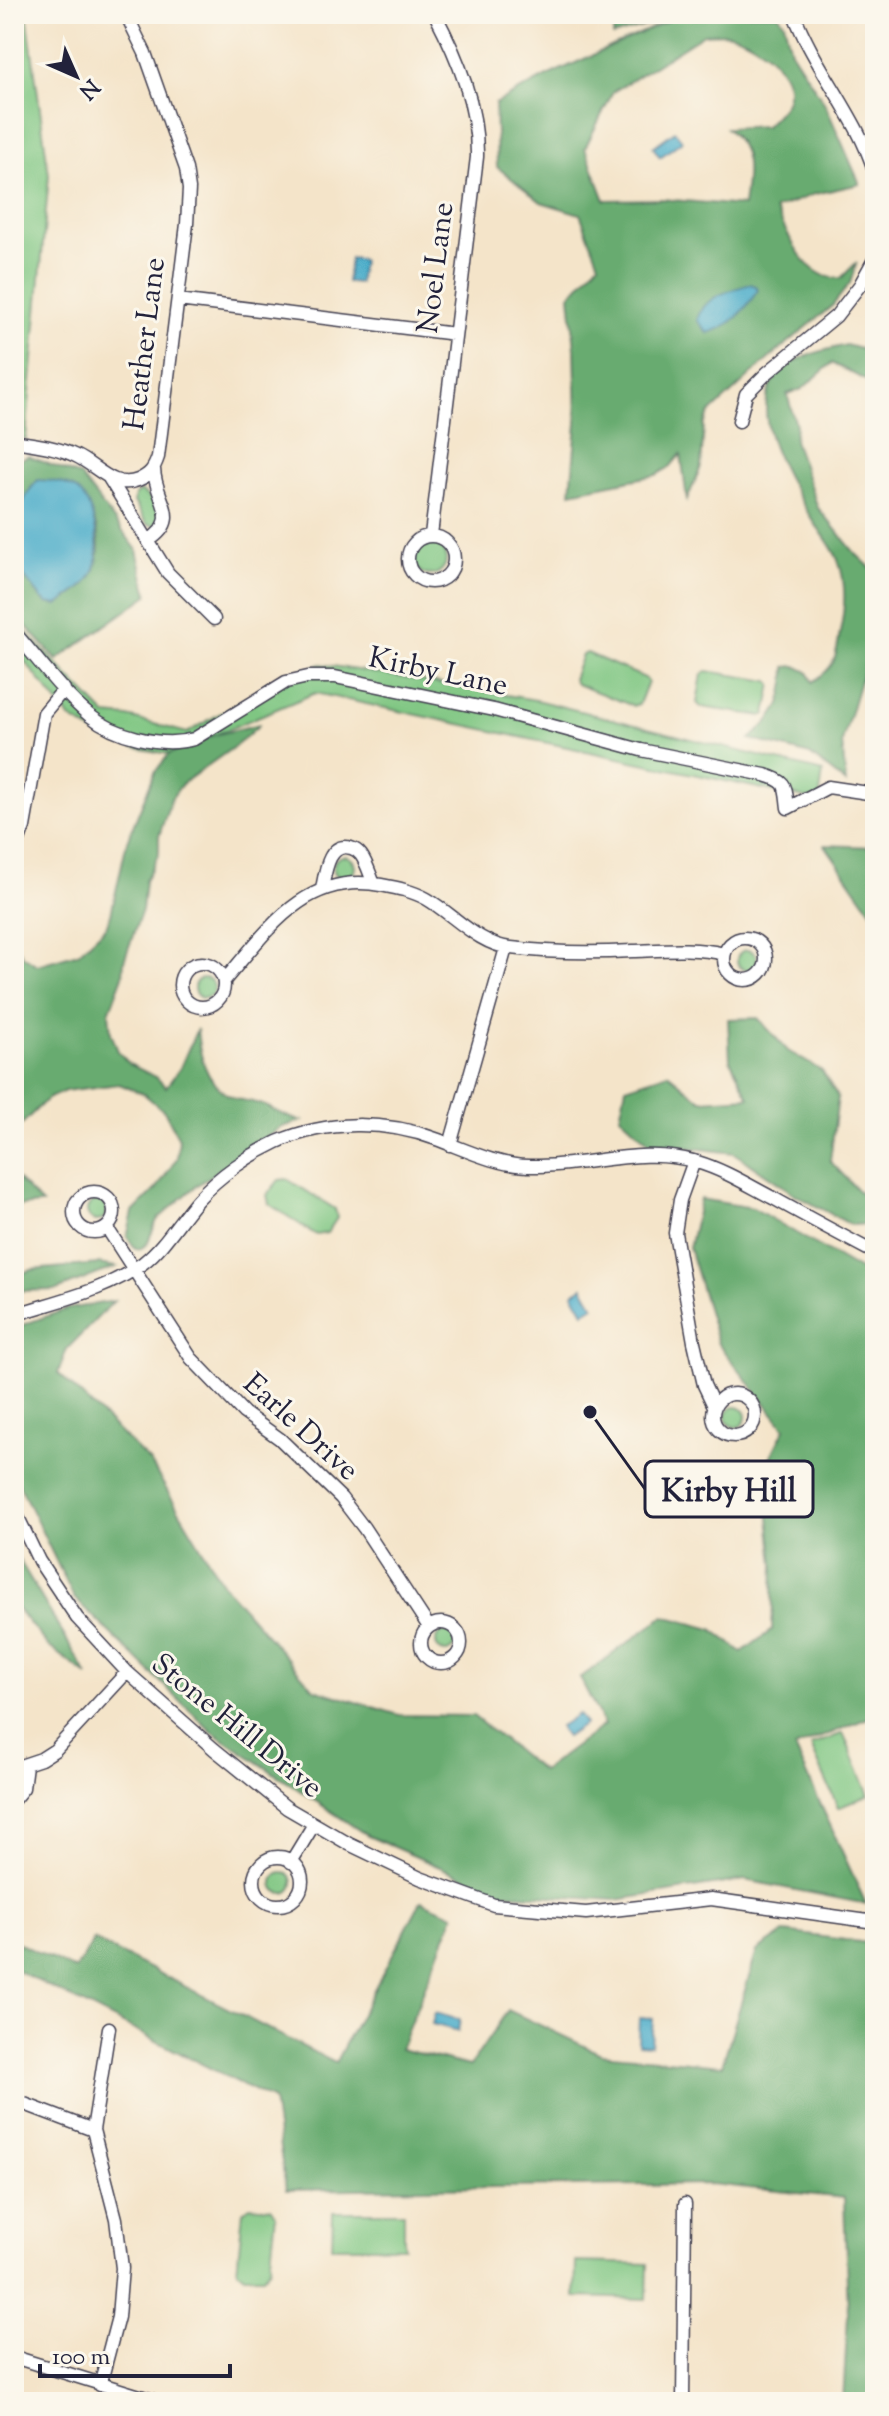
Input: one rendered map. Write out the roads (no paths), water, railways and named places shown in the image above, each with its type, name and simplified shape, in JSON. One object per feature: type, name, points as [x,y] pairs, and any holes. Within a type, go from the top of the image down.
[{"type":"street","name":"Heather Lane","points":[[126,14],[145,53],[186,169],[189,189],[178,300],[154,469],[155,487],[166,509],[167,521],[162,530],[148,541]]},
{"type":"street","name":"Noel Lane","points":[[431,535],[478,130],[471,100],[435,14]]},
{"type":"street","points":[[794,14],[805,42],[869,153],[875,173]]},
{"type":"street","points":[[739,421],[746,394],[836,316],[875,258]]},
{"type":"street","points":[[178,300],[455,334]]},
{"type":"street","name":"Heather Lane","points":[[14,441],[73,455],[121,483],[133,482],[154,469]]},
{"type":"street","points":[[109,478],[168,573],[214,619]]},
{"type":"street","name":"Kirby Lane","points":[[14,632],[87,713],[107,725],[151,741],[179,743],[194,739],[286,682],[308,677],[335,677],[494,710],[641,750],[773,777],[782,780],[785,785],[788,808],[828,787],[875,794]]},
{"type":"street","points":[[14,854],[24,827],[44,713],[64,689]]},
{"type":"street","points":[[322,889],[328,860],[335,851],[345,847],[361,854],[374,884]]},
{"type":"street","points":[[224,981],[269,926],[292,907],[322,889],[343,884],[400,888],[426,899],[476,934],[506,948],[587,953],[668,950],[724,954]]},
{"type":"street","points":[[450,1145],[506,948]]},
{"type":"street","points":[[14,1315],[95,1288],[134,1269],[161,1244],[200,1197],[252,1155],[278,1141],[312,1130],[367,1125],[401,1128],[479,1156],[527,1166],[603,1161],[637,1155],[694,1161],[723,1171],[875,1253]]},
{"type":"street","points":[[694,1161],[680,1200],[675,1233],[694,1342],[704,1385],[714,1406]]},
{"type":"street","name":"Earle Drive","points":[[107,1228],[191,1358],[244,1413],[280,1439],[341,1498],[429,1627]]},
{"type":"street","name":"Stone Hill Drive","points":[[14,1509],[39,1561],[77,1618],[127,1672],[287,1808],[349,1844],[420,1878],[494,1905],[586,1913],[711,1899],[875,1922]]},
{"type":"street","points":[[14,1799],[23,1788],[20,1766],[55,1750],[127,1672]]},
{"type":"street","points":[[291,1862],[314,1824]]},
{"type":"street","points":[[100,2385],[118,2317],[122,2268],[116,2219],[93,2130],[109,2028]]},
{"type":"street","points":[[14,2100],[93,2130]]},
{"type":"street","points":[[683,2402],[685,2204]]},
{"type":"street","points":[[14,2357],[159,2402]]},
{"type":"water","points":[[675,131],[682,141],[660,157],[653,147]]},
{"type":"water","points":[[350,258],[362,260],[359,283],[347,282]]},
{"type":"water","points":[[750,284],[758,290],[743,311],[731,322],[708,333],[697,320],[705,305],[718,296]]},
{"type":"water","points":[[38,480],[60,483],[80,493],[90,509],[96,530],[96,563],[91,577],[83,587],[58,605],[41,598],[20,571],[13,553],[17,519],[26,496]]},
{"type":"water","points":[[583,1287],[594,1306],[584,1312],[573,1293]]},
{"type":"water","points":[[578,1714],[585,1724],[566,1737],[559,1727]]},
{"type":"water","points":[[435,2013],[460,2020],[458,2031],[432,2024]]},
{"type":"water","points":[[639,2018],[653,2019],[651,2045],[638,2044]]},
{"type":"place","name":"Kirby Hill","points":[[590,1412]]}]
